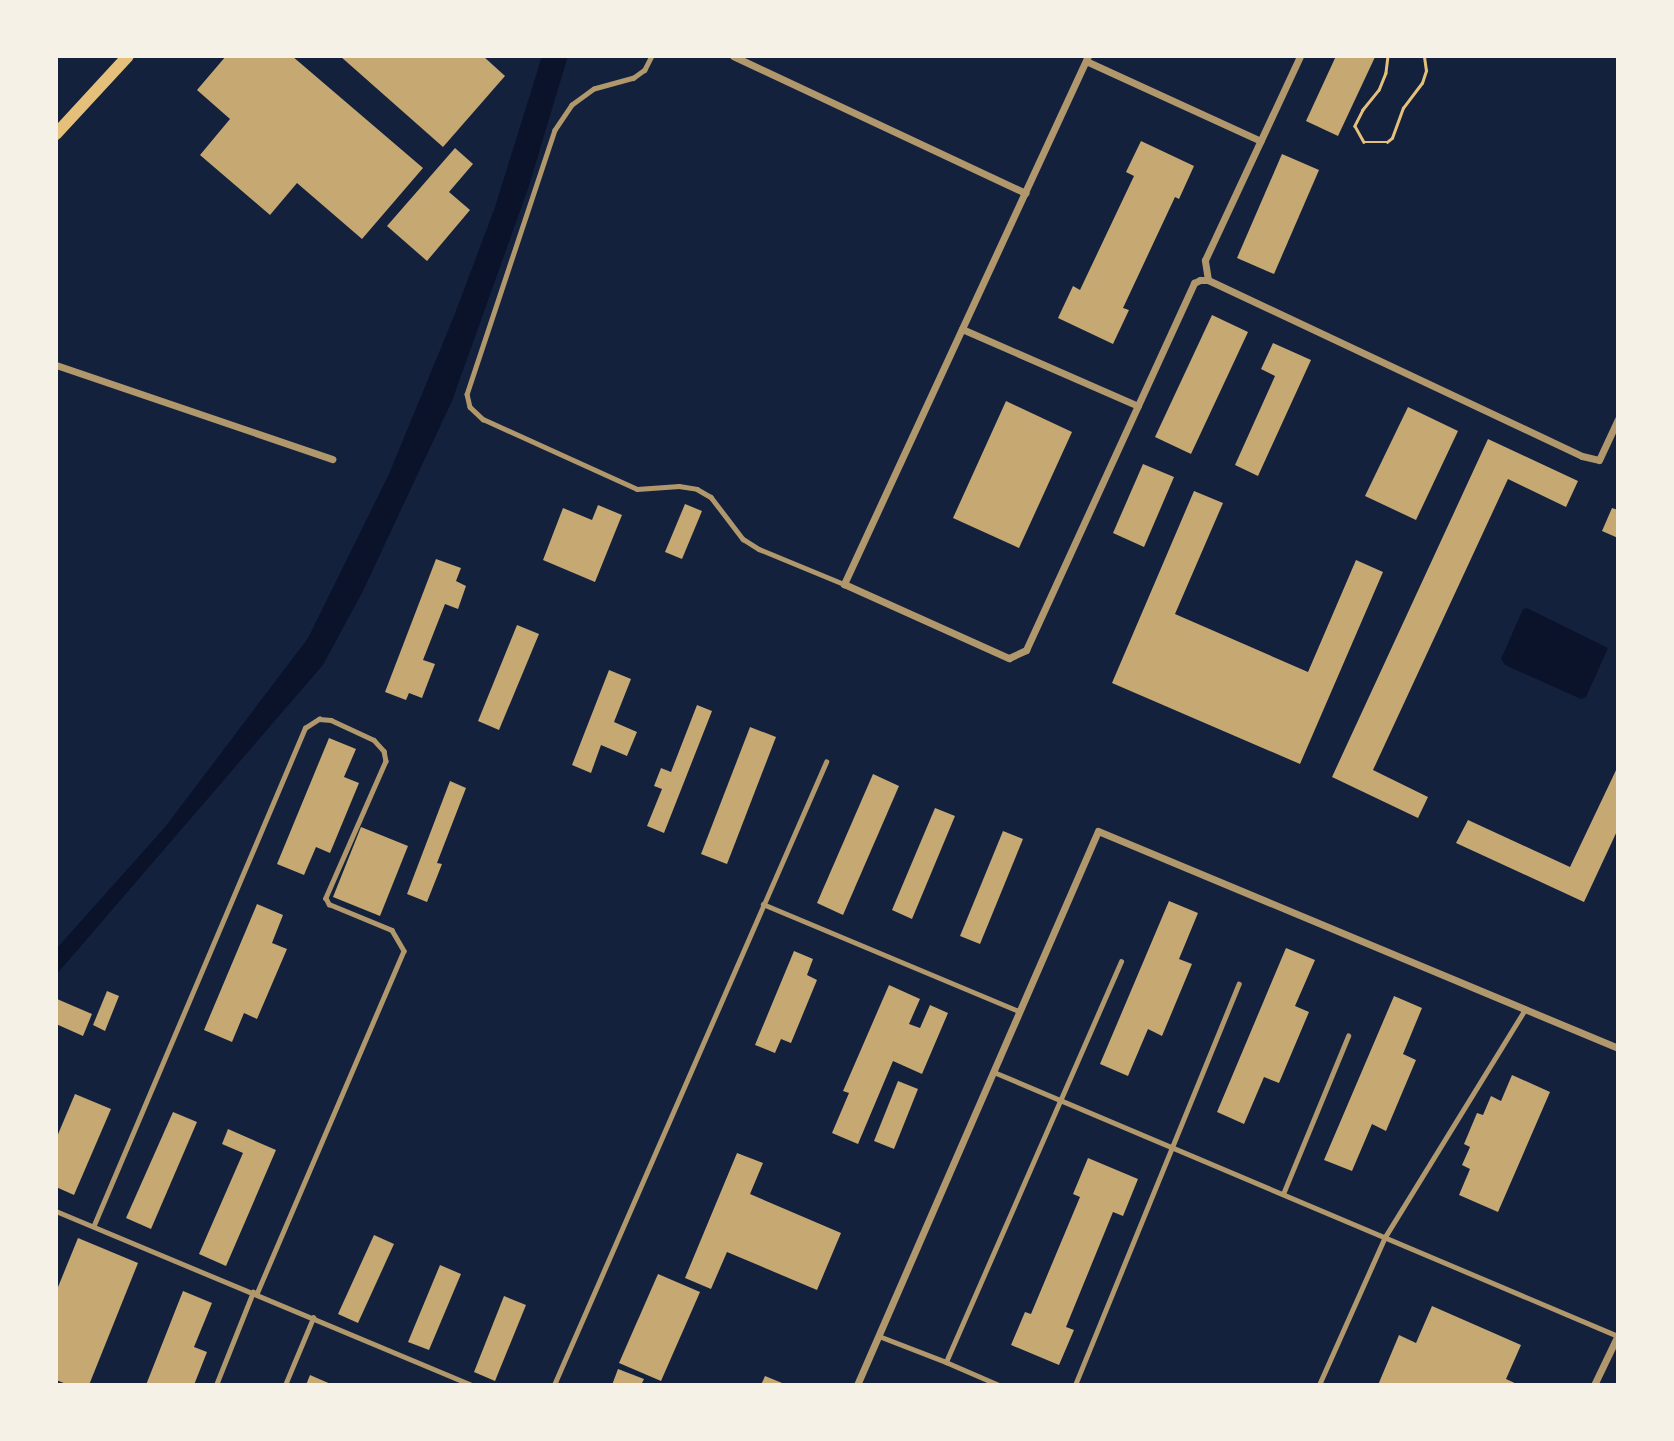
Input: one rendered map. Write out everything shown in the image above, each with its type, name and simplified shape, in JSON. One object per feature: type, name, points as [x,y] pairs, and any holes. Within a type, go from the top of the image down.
[{"type":"main road","points":[[56,134],[128,56]]},
{"type":"street","points":[[733,56],[1025,193]]},
{"type":"street","points":[[1208,280],[1205,260],[1300,56]]},
{"type":"street","points":[[1261,141],[1087,58],[844,584],[1009,658],[1026,650],[1194,283],[1208,280],[1582,456],[1599,460],[1618,419]]},
{"type":"street","points":[[962,329],[1138,406]]},
{"type":"street","points":[[56,365],[332,459]]},
{"type":"street","points":[[857,1385],[1098,831],[1618,1048]]},
{"type":"street","points":[[1594,1385],[1618,1335]]},
{"type":"lane","points":[[652,56],[645,70],[634,78],[594,89],[572,106],[555,130],[467,394],[470,407],[483,419],[637,489],[679,486],[697,489],[712,497],[732,528],[759,549],[844,584]]},
{"type":"lane","points":[[93,1225],[305,728],[319,719],[331,720],[374,740],[384,751],[386,761],[326,898],[329,904],[392,930],[404,951],[216,1385]]},
{"type":"lane","points":[[554,1385],[826,762]]},
{"type":"lane","points":[[763,904],[1020,1012]]},
{"type":"lane","points":[[946,1362],[1121,962]]},
{"type":"lane","points":[[1075,1385],[1239,984]]},
{"type":"lane","points":[[1319,1385],[1385,1237],[1525,1009]]},
{"type":"lane","points":[[1283,1194],[1348,1036]]},
{"type":"lane","points":[[994,1072],[1618,1335]]},
{"type":"lane","points":[[56,1211],[472,1385]]},
{"type":"lane","points":[[285,1385],[313,1318]]},
{"type":"lane","points":[[878,1336],[999,1385]]},
{"type":"path","points":[[1388,56],[1386,74],[1379,90],[1363,110],[1355,126],[1364,142],[1387,142],[1392,138],[1403,108],[1422,83],[1426,71],[1424,56]]},
{"type":"water","points":[[542,56],[568,56],[528,189],[452,401],[363,591],[323,665],[56,975],[56,949],[165,827],[308,638],[389,474],[454,316],[495,207]]},
{"type":"water","points":[[1527,608],[1608,648],[1586,697],[1581,699],[1505,665],[1501,659],[1523,609]]},
{"type":"building","points":[[226,56],[292,56],[423,168],[362,239],[297,183],[270,215],[200,155],[230,119],[197,90]]},
{"type":"building","points":[[340,56],[483,56],[505,76],[443,147]]},
{"type":"building","points":[[1336,56],[1375,57],[1338,136],[1306,121]]},
{"type":"building","points":[[1141,141],[1194,166],[1179,199],[1175,197],[1123,308],[1129,310],[1113,344],[1058,318],[1073,286],[1080,290],[1134,176],[1126,172]]},
{"type":"building","points":[[455,148],[473,164],[449,192],[470,210],[427,261],[387,226]]},
{"type":"building","points":[[1282,154],[1319,170],[1274,274],[1237,258]]},
{"type":"building","points":[[1212,315],[1248,332],[1191,454],[1155,437]]},
{"type":"building","points":[[1273,343],[1311,360],[1258,476],[1235,465],[1275,376],[1261,369]]},
{"type":"building","points":[[1006,401],[1072,432],[1019,548],[953,518]]},
{"type":"building","points":[[1408,407],[1458,431],[1416,520],[1365,496]]},
{"type":"building","points":[[1488,439],[1578,481],[1566,507],[1508,479],[1373,770],[1428,797],[1418,818],[1332,777]]},
{"type":"building","points":[[1143,464],[1174,477],[1144,547],[1113,533]]},
{"type":"building","points":[[1194,491],[1223,503],[1175,614],[1308,672],[1356,560],[1383,572],[1300,764],[1112,683]]},
{"type":"building","points":[[685,504],[702,511],[682,559],[665,552]]},
{"type":"building","points":[[598,505],[622,515],[595,582],[543,560],[563,508],[592,520]]},
{"type":"building","points":[[1612,508],[1618,510],[1618,538],[1602,531]]},
{"type":"building","points":[[436,559],[461,568],[456,581],[466,586],[458,609],[445,604],[423,660],[435,664],[422,698],[409,693],[406,700],[385,692]]},
{"type":"building","points":[[517,625],[539,634],[499,730],[478,721]]},
{"type":"building","points":[[609,670],[631,679],[614,722],[637,732],[627,756],[601,745],[591,773],[572,765]]},
{"type":"building","points":[[697,705],[712,711],[664,833],[647,826],[662,789],[654,786],[661,768],[671,772]]},
{"type":"building","points":[[750,727],[776,737],[727,864],[701,854]]},
{"type":"building","points":[[329,738],[356,749],[344,777],[359,783],[330,853],[316,847],[304,875],[277,864]]},
{"type":"building","points":[[1618,766],[1618,829],[1584,902],[1456,843],[1468,820],[1570,867]]},
{"type":"building","points":[[873,774],[899,786],[843,915],[817,903]]},
{"type":"building","points":[[450,781],[466,788],[437,863],[442,864],[427,902],[407,894]]},
{"type":"building","points":[[935,808],[955,816],[912,919],[892,910]]},
{"type":"building","points":[[361,827],[408,846],[380,916],[333,897]]},
{"type":"building","points":[[1003,831],[1023,839],[980,944],[960,936]]},
{"type":"building","points":[[1169,901],[1198,913],[1179,959],[1192,964],[1162,1036],[1148,1029],[1128,1076],[1100,1064]]},
{"type":"building","points":[[257,904],[283,915],[272,943],[287,949],[257,1019],[244,1013],[232,1042],[204,1030]]},
{"type":"building","points":[[1286,948],[1315,960],[1295,1006],[1309,1012],[1279,1083],[1264,1077],[1244,1124],[1217,1112]]},
{"type":"building","points":[[794,951],[813,959],[807,975],[817,980],[791,1043],[781,1039],[775,1053],[755,1045]]},
{"type":"building","points":[[889,985],[920,999],[909,1024],[920,1028],[930,1005],[948,1013],[922,1074],[893,1061],[858,1144],[832,1133],[849,1093],[843,1091]]},
{"type":"building","points":[[107,991],[119,996],[105,1031],[93,1025]]},
{"type":"building","points":[[1394,996],[1422,1008],[1403,1054],[1416,1060],[1386,1131],[1372,1124],[1352,1171],[1324,1160]]},
{"type":"building","points":[[57,999],[92,1014],[83,1036],[56,1024]]},
{"type":"building","points":[[1512,1075],[1550,1092],[1498,1212],[1459,1195],[1470,1169],[1462,1165],[1470,1147],[1464,1144],[1477,1113],[1483,1115],[1491,1096],[1501,1101]]},
{"type":"building","points":[[898,1081],[918,1089],[894,1149],[874,1141]]},
{"type":"building","points":[[75,1094],[111,1109],[74,1195],[56,1187],[56,1139]]},
{"type":"building","points":[[173,1112],[197,1122],[151,1229],[126,1218]]},
{"type":"building","points":[[228,1129],[276,1150],[226,1266],[199,1254],[243,1153],[222,1144]]},
{"type":"building","points":[[737,1153],[763,1163],[750,1194],[841,1233],[817,1290],[727,1252],[711,1289],[685,1278]]},
{"type":"building","points":[[1088,1158],[1138,1179],[1123,1216],[1113,1212],[1066,1327],[1074,1330],[1059,1365],[1011,1345],[1025,1312],[1031,1314],[1080,1197],[1073,1194]]},
{"type":"building","points":[[374,1235],[394,1244],[358,1323],[338,1314]]},
{"type":"building","points":[[78,1238],[138,1263],[89,1385],[69,1385],[56,1380],[56,1292]]},
{"type":"building","points":[[440,1265],[461,1274],[429,1350],[408,1342]]},
{"type":"building","points":[[658,1274],[700,1292],[661,1381],[619,1363]]},
{"type":"building","points":[[183,1291],[212,1303],[194,1347],[207,1352],[194,1385],[146,1385]]},
{"type":"building","points":[[504,1296],[526,1305],[495,1381],[474,1372]]},
{"type":"building","points":[[1432,1306],[1521,1345],[1506,1379],[1519,1385],[1378,1385],[1399,1335],[1416,1343]]},
{"type":"building","points":[[618,1369],[644,1379],[641,1385],[612,1385]]},
{"type":"building","points":[[310,1375],[333,1385],[306,1385]]},
{"type":"building","points":[[765,1376],[787,1385],[761,1385]]}]
